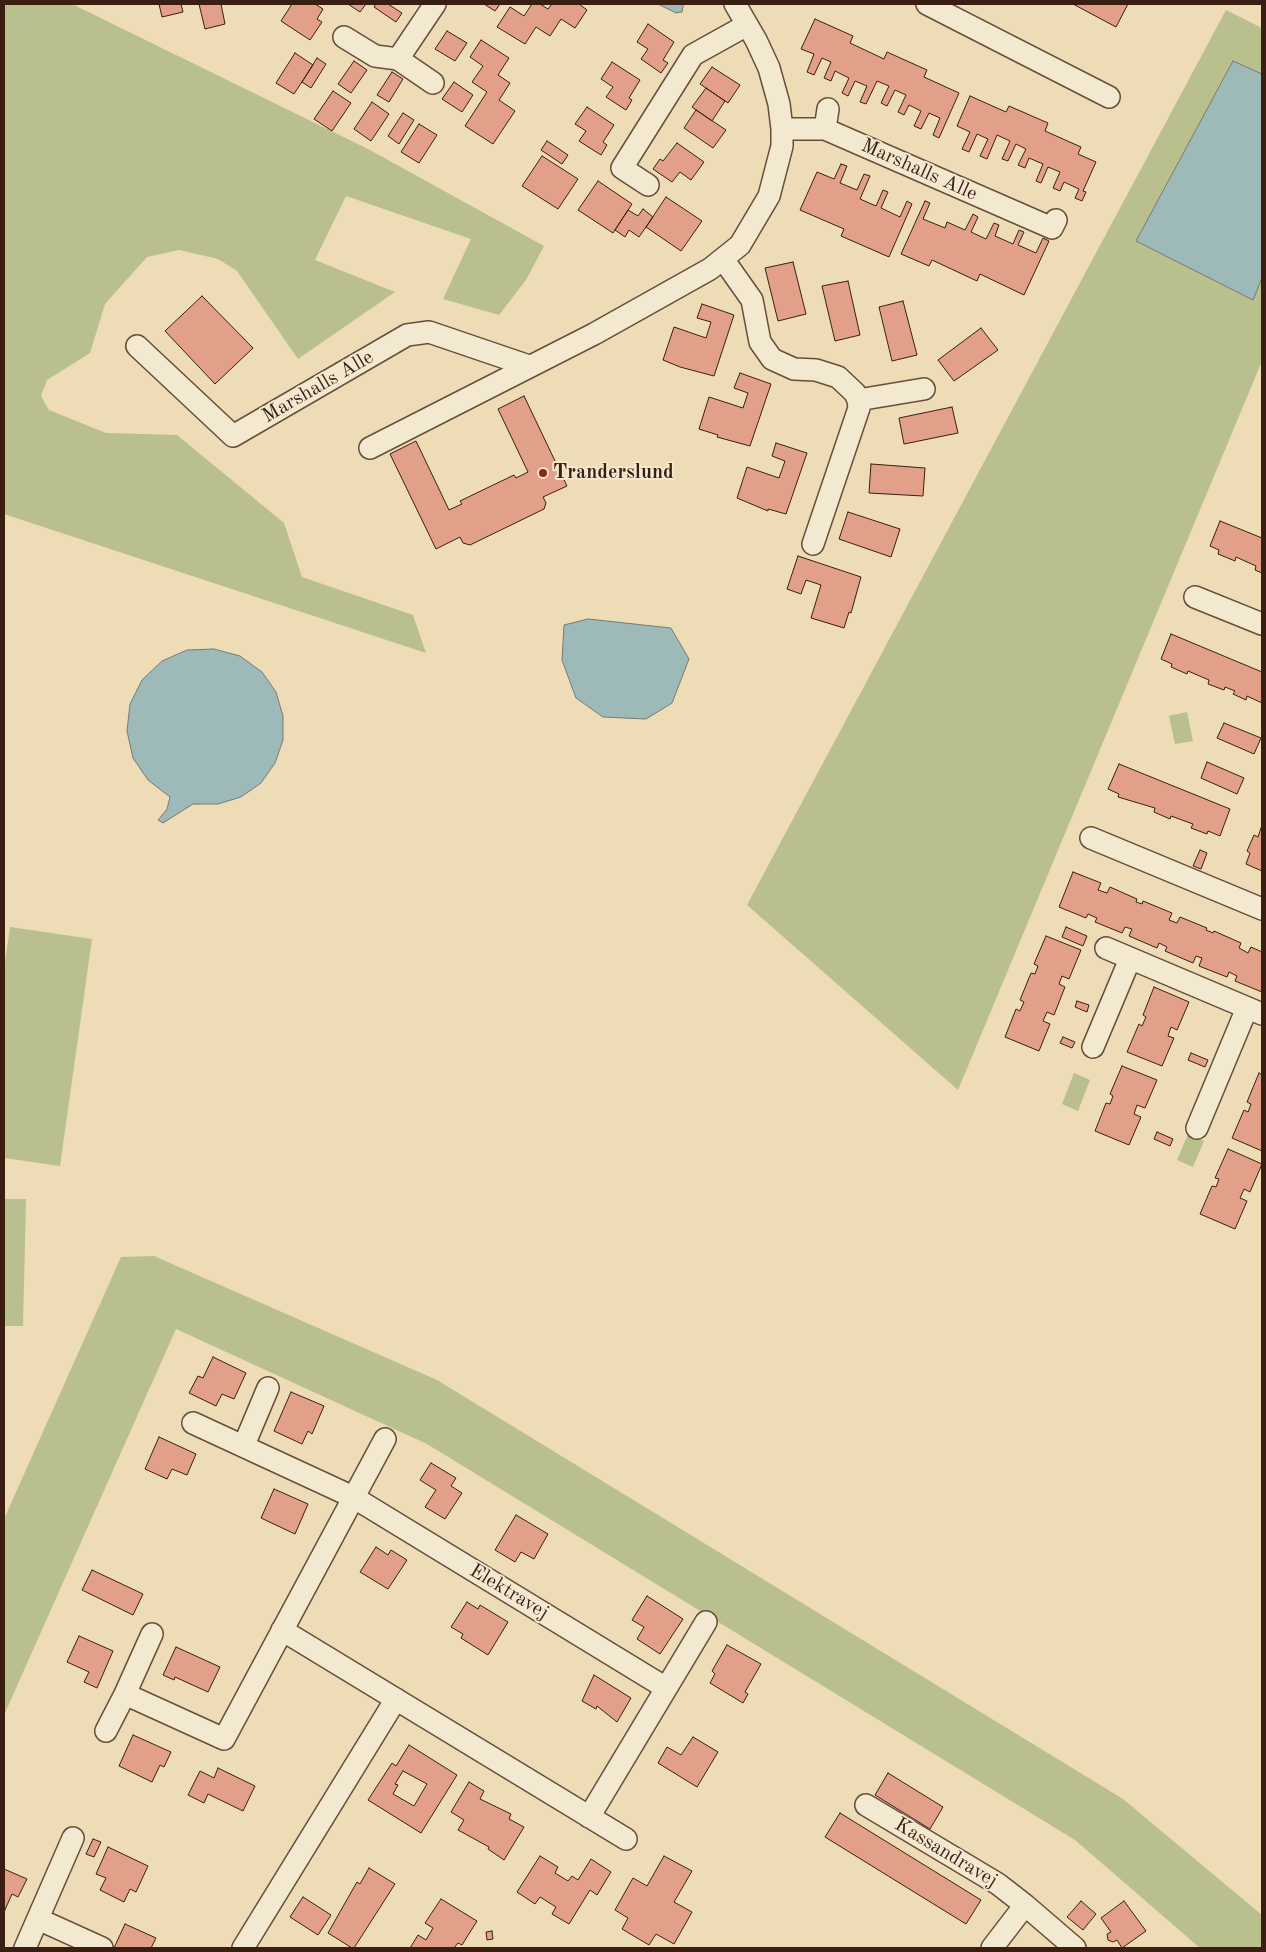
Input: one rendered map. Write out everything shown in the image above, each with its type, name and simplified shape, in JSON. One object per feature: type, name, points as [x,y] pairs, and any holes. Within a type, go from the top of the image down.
[{"type":"street","points":[[398,59],[435,4]]},
{"type":"street","points":[[370,448],[594,334],[710,269],[745,238],[769,196],[782,146],[782,129],[779,104],[769,68],[735,4]]},
{"type":"street","points":[[911,4],[919,4]]},
{"type":"street","points":[[927,4],[1109,97]]},
{"type":"street","points":[[648,185],[622,168],[693,55],[747,25]]},
{"type":"street","points":[[344,37],[375,56],[398,59],[433,83]]},
{"type":"street","name":"Marshalls Alle","points":[[782,129],[827,119],[1054,224]]},
{"type":"street","points":[[723,258],[752,300],[760,342],[772,359],[794,369],[816,370],[838,378],[855,393],[858,400],[859,408],[813,544]]},
{"type":"street","name":"Marshalls Alle","points":[[137,346],[233,436],[407,335],[429,332],[529,366]]},
{"type":"street","points":[[858,400],[924,389]]},
{"type":"street","points":[[1195,597],[1262,624]]},
{"type":"street","points":[[1092,838],[1262,909]]},
{"type":"street","points":[[1106,948],[1255,1011],[1197,1128]]},
{"type":"street","points":[[1093,1047],[1130,959]]},
{"type":"street","points":[[244,1445],[268,1388]]},
{"type":"street","name":"Elektravej","points":[[194,1423],[353,1497],[666,1688]]},
{"type":"street","points":[[125,1694],[224,1740],[385,1439]]},
{"type":"street","points":[[589,1817],[706,1622]]},
{"type":"street","points":[[282,1630],[626,1839]]},
{"type":"street","points":[[106,1732],[152,1634]]},
{"type":"street","points":[[243,1948],[396,1700]]},
{"type":"street","name":"Kassandravej","points":[[866,1804],[998,1884],[1075,1948]]},
{"type":"street","points":[[24,1948],[73,1838]]},
{"type":"street","points":[[992,1948],[1025,1905]]},
{"type":"street","points":[[38,1919],[102,1948]]},
{"type":"green space","points":[[4,4],[72,4],[368,149],[544,246],[526,280],[499,315],[443,299],[471,239],[346,196],[315,260],[395,292],[298,359],[237,271],[218,259],[179,250],[147,257],[105,304],[90,353],[47,380],[41,396],[49,410],[106,433],[177,435],[284,523],[302,577],[413,615],[426,653],[4,514]]},
{"type":"green space","points":[[1226,10],[1262,28],[1262,361],[958,1090],[747,905]]},
{"type":"green space","points":[[1187,712],[1193,741],[1175,744],[1169,716]]},
{"type":"green space","points":[[10,927],[92,939],[60,1166],[4,1158],[4,969]]},
{"type":"green space","points":[[1074,1073],[1090,1080],[1078,1111],[1062,1104]]},
{"type":"green space","points":[[1188,1134],[1204,1141],[1193,1167],[1177,1160]]},
{"type":"green space","points":[[4,1199],[26,1199],[23,1326],[4,1326]]},
{"type":"green space","points":[[154,1256],[437,1380],[1123,1799],[1262,1915],[1262,1948],[1200,1948],[1075,1840],[427,1444],[176,1329],[4,1715],[4,1519],[121,1257]]},
{"type":"water","points":[[658,4],[683,4],[682,12],[676,13]]},
{"type":"water","points":[[1233,61],[1262,74],[1262,278],[1253,300],[1136,241]]},
{"type":"water","points":[[588,619],[671,628],[689,659],[672,703],[646,719],[603,717],[576,698],[562,660],[564,625]]},
{"type":"water","points":[[214,649],[240,656],[262,672],[276,692],[283,716],[283,740],[275,763],[261,783],[241,797],[218,804],[193,804],[163,823],[158,820],[167,809],[170,797],[148,780],[133,758],[127,731],[130,704],[142,680],[162,661],[187,650]]},
{"type":"building","points":[[159,4],[181,4],[183,12],[162,17]]},
{"type":"building","points":[[199,4],[221,4],[225,24],[205,29]]},
{"type":"building","points":[[292,4],[315,4],[323,9],[317,19],[322,22],[310,40],[281,21]]},
{"type":"building","points":[[348,4],[366,4],[360,12]]},
{"type":"building","points":[[376,4],[388,4],[402,13],[396,22],[374,7]]},
{"type":"building","points":[[484,4],[500,4],[495,11]]},
{"type":"building","points":[[532,4],[540,4],[548,9],[552,4],[579,4],[587,10],[575,28],[561,19],[550,36],[536,27],[525,44],[497,27],[510,7],[524,16]]},
{"type":"building","points":[[1073,4],[1128,4],[1116,27]]},
{"type":"building","points":[[815,19],[853,36],[850,43],[884,59],[887,52],[927,70],[924,77],[959,93],[939,138],[933,135],[940,118],[929,113],[921,129],[914,126],[921,111],[909,105],[904,115],[898,112],[906,95],[895,90],[887,106],[881,103],[889,86],[877,81],[866,104],[860,102],[867,86],[855,81],[848,96],[842,93],[849,78],[835,71],[831,81],[824,78],[831,62],[822,58],[814,75],[807,72],[814,54],[801,49]]},
{"type":"building","points":[[648,24],[674,42],[663,60],[668,63],[661,73],[641,59],[648,49],[637,42]]},
{"type":"building","points":[[447,31],[467,43],[455,61],[435,49]]},
{"type":"building","points":[[481,40],[509,58],[498,75],[510,83],[499,100],[515,111],[493,144],[465,126],[487,92],[472,82],[483,66],[470,57]]},
{"type":"building","points":[[295,53],[313,65],[294,94],[276,83]]},
{"type":"building","points":[[317,58],[326,64],[311,88],[302,82]]},
{"type":"building","points":[[354,61],[367,70],[351,93],[338,84]]},
{"type":"building","points":[[612,62],[640,80],[629,98],[632,100],[626,110],[606,97],[613,87],[601,79]]},
{"type":"building","points":[[712,67],[740,85],[728,103],[700,84]]},
{"type":"building","points":[[392,72],[403,79],[389,102],[377,95]]},
{"type":"building","points":[[454,82],[473,95],[462,112],[442,99]]},
{"type":"building","points":[[706,88],[725,101],[712,121],[692,107]]},
{"type":"building","points":[[333,91],[351,103],[332,131],[314,119]]},
{"type":"building","points":[[970,96],[1006,112],[1009,106],[1048,123],[1045,131],[1081,147],[1078,154],[1096,162],[1083,191],[1086,192],[1082,201],[1075,198],[1079,189],[1064,182],[1060,191],[1053,188],[1060,172],[1048,167],[1041,183],[1036,181],[1043,164],[1029,158],[1025,168],[1018,165],[1026,149],[1016,144],[1008,161],[1002,159],[1010,141],[997,135],[987,159],[980,156],[988,139],[977,134],[969,152],[962,149],[970,132],[957,126]]},
{"type":"building","points":[[372,102],[389,114],[371,141],[354,129]]},
{"type":"building","points":[[587,107],[614,125],[603,142],[607,145],[601,155],[579,141],[586,131],[575,124]]},
{"type":"building","points":[[696,110],[726,130],[713,148],[684,128]]},
{"type":"building","points":[[403,113],[414,120],[399,144],[388,136]]},
{"type":"building","points":[[419,124],[437,135],[419,163],[401,152]]},
{"type":"building","points":[[547,141],[568,155],[562,164],[541,150]]},
{"type":"building","points":[[677,143],[704,162],[691,180],[680,172],[672,182],[653,169],[660,159],[663,161]]},
{"type":"building","points":[[542,156],[578,179],[558,209],[522,186]]},
{"type":"building","points":[[841,164],[847,166],[840,183],[857,190],[864,174],[870,176],[860,199],[876,206],[883,190],[888,192],[881,208],[900,217],[907,201],[912,204],[889,257],[841,236],[844,229],[800,210],[817,172],[834,179]]},
{"type":"building","points":[[598,181],[632,204],[613,233],[578,210]]},
{"type":"building","points":[[666,197],[702,221],[681,251],[646,227]]},
{"type":"building","points":[[925,201],[930,203],[923,219],[945,228],[947,222],[965,230],[973,214],[978,217],[971,232],[986,239],[994,223],[999,225],[995,236],[1013,244],[1019,230],[1024,232],[1018,245],[1036,253],[1043,238],[1049,241],[1024,295],[980,274],[977,281],[932,260],[929,266],[901,254]]},
{"type":"building","points":[[643,209],[653,217],[639,237],[629,230],[625,237],[615,230],[628,210],[638,216]]},
{"type":"building","points":[[793,262],[806,314],[778,321],[765,268]]},
{"type":"building","points":[[848,281],[860,335],[835,341],[822,286]]},
{"type":"building","points":[[202,296],[253,348],[215,384],[165,331]]},
{"type":"building","points":[[903,301],[917,355],[892,361],[879,307]]},
{"type":"building","points":[[702,304],[734,315],[714,376],[680,367],[663,360],[674,327],[706,338],[711,322],[697,318]]},
{"type":"building","points":[[981,328],[998,350],[954,381],[938,360]]},
{"type":"building","points":[[740,373],[771,384],[750,446],[717,437],[718,435],[699,429],[709,397],[743,408],[748,393],[734,388]]},
{"type":"building","name":"Tranderslund","points":[[524,396],[567,486],[543,497],[546,503],[544,509],[470,545],[463,543],[460,537],[436,549],[390,454],[416,441],[449,510],[462,504],[460,501],[514,475],[516,478],[528,472],[498,409]]},
{"type":"building","points":[[952,407],[958,433],[904,444],[899,418]]},
{"type":"building","points":[[776,443],[807,453],[786,514],[768,509],[768,511],[737,498],[747,467],[779,478],[785,461],[772,456]]},
{"type":"building","points":[[871,464],[925,468],[923,496],[869,493]]},
{"type":"building","points":[[848,512],[900,529],[891,557],[839,539]]},
{"type":"building","points":[[1220,521],[1262,538],[1262,573],[1255,570],[1256,566],[1236,557],[1235,561],[1218,554],[1219,550],[1210,546]]},
{"type":"building","points":[[798,556],[861,577],[851,613],[849,612],[844,628],[811,618],[821,585],[806,580],[801,594],[787,589]]},
{"type":"building","points":[[1171,634],[1262,672],[1262,703],[1247,696],[1246,700],[1233,694],[1235,691],[1225,687],[1224,690],[1208,684],[1209,680],[1188,671],[1187,674],[1171,667],[1172,664],[1161,659]]},
{"type":"building","points":[[1224,723],[1261,738],[1254,754],[1217,738]]},
{"type":"building","points":[[1207,762],[1244,778],[1237,794],[1201,778]]},
{"type":"building","points":[[1119,764],[1230,809],[1220,836],[1208,831],[1207,834],[1191,828],[1193,824],[1171,816],[1170,819],[1154,812],[1155,808],[1118,797],[1119,794],[1108,789]]},
{"type":"building","points":[[1262,825],[1262,871],[1246,864],[1250,853],[1247,851],[1254,835],[1258,837]]},
{"type":"building","points":[[1200,850],[1207,853],[1201,869],[1193,866]]},
{"type":"building","points":[[1073,872],[1101,883],[1098,890],[1107,893],[1110,887],[1137,899],[1136,902],[1142,904],[1143,901],[1172,913],[1169,920],[1177,923],[1180,917],[1207,928],[1206,930],[1213,933],[1214,931],[1241,943],[1239,948],[1248,953],[1251,947],[1262,952],[1262,992],[1235,981],[1237,976],[1229,972],[1227,977],[1199,966],[1202,958],[1196,956],[1193,963],[1165,951],[1167,947],[1159,943],[1157,948],[1129,936],[1132,929],[1125,927],[1122,933],[1095,922],[1097,918],[1088,914],[1086,918],[1059,907]]},
{"type":"building","points":[[1066,927],[1087,936],[1083,946],[1062,937]]},
{"type":"building","points":[[1046,936],[1081,950],[1069,979],[1062,976],[1059,984],[1065,987],[1054,1015],[1047,1012],[1043,1021],[1050,1024],[1039,1051],[1005,1037],[1016,1009],[1020,1011],[1024,1002],[1020,1000],[1031,973],[1035,974],[1038,966],[1034,964]]},
{"type":"building","points":[[1154,987],[1189,1002],[1177,1030],[1171,1027],[1168,1036],[1174,1038],[1162,1066],[1127,1052],[1139,1024],[1142,1026],[1146,1017],[1143,1015]]},
{"type":"building","points":[[1077,1001],[1089,1005],[1087,1012],[1075,1007]]},
{"type":"building","points":[[1063,1037],[1075,1042],[1072,1048],[1060,1043]]},
{"type":"building","points":[[1191,1053],[1208,1060],[1205,1067],[1188,1060]]},
{"type":"building","points":[[1122,1066],[1157,1080],[1145,1108],[1137,1105],[1134,1114],[1141,1117],[1129,1145],[1095,1131],[1106,1103],[1110,1104],[1113,1096],[1110,1094]]},
{"type":"building","points":[[1259,1073],[1262,1075],[1262,1151],[1232,1138],[1244,1110],[1248,1112],[1251,1104],[1247,1102]]},
{"type":"building","points":[[1157,1132],[1173,1139],[1170,1146],[1154,1139]]},
{"type":"building","points":[[1228,1149],[1262,1164],[1250,1192],[1244,1189],[1240,1198],[1247,1201],[1235,1229],[1200,1214],[1212,1186],[1216,1187],[1219,1179],[1215,1178]]},
{"type":"building","points":[[213,1357],[246,1373],[234,1399],[222,1394],[216,1406],[189,1393],[198,1376],[203,1378]]},
{"type":"building","points":[[291,1392],[324,1406],[312,1434],[308,1431],[302,1444],[274,1431]]},
{"type":"building","points":[[159,1437],[196,1454],[187,1475],[172,1469],[167,1479],[145,1469]]},
{"type":"building","points":[[431,1463],[456,1478],[451,1486],[462,1493],[445,1519],[425,1507],[436,1490],[420,1480]]},
{"type":"building","points":[[274,1489],[308,1504],[295,1534],[261,1518]]},
{"type":"building","points":[[516,1515],[548,1534],[534,1559],[521,1552],[515,1562],[495,1550]]},
{"type":"building","points":[[376,1547],[388,1555],[391,1550],[407,1560],[388,1589],[360,1572]]},
{"type":"building","points":[[92,1570],[143,1594],[133,1615],[82,1590]]},
{"type":"building","points":[[647,1596],[683,1619],[660,1654],[637,1639],[644,1627],[632,1620]]},
{"type":"building","points":[[467,1602],[478,1609],[480,1605],[508,1622],[488,1655],[461,1638],[463,1634],[451,1627]]},
{"type":"building","points":[[79,1636],[113,1651],[97,1688],[84,1682],[89,1672],[67,1662]]},
{"type":"building","points":[[727,1645],[761,1664],[745,1692],[748,1694],[743,1703],[710,1683],[715,1674],[712,1671]]},
{"type":"building","points":[[176,1647],[220,1667],[208,1692],[175,1677],[174,1680],[163,1675]]},
{"type":"building","points":[[594,1675],[631,1698],[617,1722],[597,1706],[596,1709],[582,1701]]},
{"type":"building","points":[[133,1735],[171,1752],[164,1767],[160,1765],[152,1782],[119,1766]]},
{"type":"building","points":[[693,1737],[718,1752],[697,1787],[658,1763],[667,1747],[681,1755]]},
{"type":"building","points":[[409,1745],[457,1775],[421,1833],[368,1800],[392,1763],[396,1766]],"holes":[[[403,1771],[427,1784],[414,1806],[393,1794],[398,1785],[395,1784]]]},
{"type":"building","points":[[218,1768],[255,1786],[243,1811],[208,1794],[204,1803],[188,1795],[200,1771],[214,1778]]},
{"type":"building","points":[[888,1773],[943,1807],[930,1829],[875,1795]]},
{"type":"building","points":[[469,1782],[484,1791],[480,1799],[511,1814],[509,1819],[524,1827],[504,1860],[488,1849],[489,1847],[458,1830],[464,1820],[451,1812]]},
{"type":"building","points":[[840,1813],[981,1900],[966,1924],[825,1837]]},
{"type":"building","points":[[93,1839],[101,1842],[94,1857],[86,1854]]},
{"type":"building","points":[[108,1847],[148,1866],[136,1892],[130,1889],[124,1902],[100,1890],[106,1878],[96,1874]]},
{"type":"building","points":[[540,1856],[558,1867],[555,1873],[568,1881],[572,1876],[578,1880],[591,1859],[611,1872],[597,1895],[590,1890],[569,1924],[552,1914],[556,1907],[540,1897],[535,1904],[517,1892]]},
{"type":"building","points":[[664,1856],[692,1871],[674,1902],[692,1912],[674,1944],[656,1934],[649,1945],[622,1929],[628,1918],[615,1910],[633,1878],[647,1886]]},
{"type":"building","points":[[369,1868],[395,1884],[354,1948],[352,1948],[328,1933],[357,1882],[360,1884]]},
{"type":"building","points":[[4,1869],[27,1879],[18,1897],[12,1894],[4,1912]]},
{"type":"building","points":[[303,1897],[331,1915],[318,1935],[290,1917]]},
{"type":"building","points":[[441,1899],[477,1921],[462,1945],[458,1943],[454,1948],[410,1948],[418,1935],[426,1940],[433,1928],[425,1923]]},
{"type":"building","points":[[1081,1901],[1096,1914],[1083,1930],[1067,1917]]},
{"type":"building","points":[[1124,1901],[1146,1931],[1122,1948],[1117,1940],[1113,1942],[1108,1940],[1107,1934],[1111,1932],[1101,1918]]},
{"type":"building","points":[[125,1924],[156,1938],[151,1948],[114,1948]]},
{"type":"building","points":[[492,1931],[493,1939],[487,1940],[486,1932]]},
{"type":"place","name":"Tranderslund","points":[[543,473]]}]
